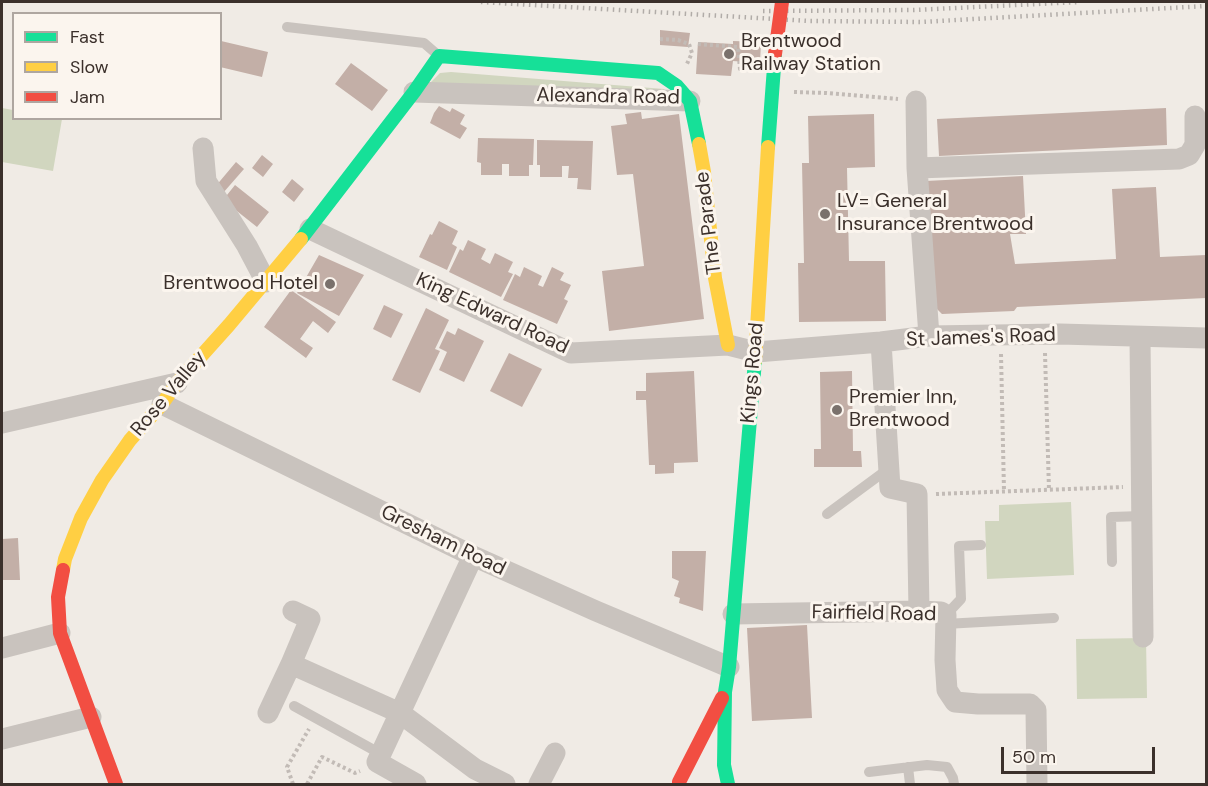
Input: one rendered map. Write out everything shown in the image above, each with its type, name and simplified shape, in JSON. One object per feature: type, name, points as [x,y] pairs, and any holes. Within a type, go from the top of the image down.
[{"type":"street","name":"Kings Road","points":[[728,784],[724,765],[725,692],[756,352],[772,92],[782,2]]},
{"type":"street","name":"Rose Valley","points":[[116,784],[60,633],[57,597],[64,559],[81,518],[102,480],[130,440],[310,229],[439,56]]},
{"type":"street","name":"Alexandra Road","points":[[439,56],[658,73],[683,94]]},
{"type":"street","name":"Alexandra Road","points":[[414,92],[683,94]]},
{"type":"street","name":"The Parade","points":[[683,94],[696,125],[704,172],[715,278],[728,345]]},
{"type":"street","points":[[916,101],[917,168],[929,336]]},
{"type":"street","points":[[917,168],[1179,159],[1190,155],[1195,145],[1195,116]]},
{"type":"street","points":[[203,148],[206,181],[266,282]]},
{"type":"street","name":"King Edward Road","points":[[310,229],[571,353],[728,345],[756,352]]},
{"type":"street","name":"St James's Road","points":[[756,352],[929,336],[1044,334],[1206,338]]},
{"type":"street","points":[[1140,338],[1143,637]]},
{"type":"street","points":[[881,342],[890,488],[917,494],[919,611]]},
{"type":"street","points":[[2,423],[177,383]]},
{"type":"street","name":"Gresham Road","points":[[162,404],[473,556],[729,667]]},
{"type":"street","points":[[416,784],[379,758],[473,556]]},
{"type":"street","points":[[268,712],[310,619],[293,611]]},
{"type":"street","name":"Fairfield Road","points":[[733,614],[941,612],[946,619],[947,690],[955,702],[1030,705],[1036,710],[1037,784]]},
{"type":"street","points":[[2,648],[60,633]]},
{"type":"street","points":[[291,664],[400,713],[475,769],[505,784]]},
{"type":"street","name":"Kings Road","points":[[678,783],[725,692]]},
{"type":"street","points":[[2,739],[91,717]]},
{"type":"street","points":[[540,784],[555,753]]},
{"type":"street","name":"Kings Road","points":[[678,783],[690,771],[706,768],[721,775],[728,784]]},
{"type":"lane","points":[[287,27],[424,43],[439,56]]},
{"type":"lane","points":[[828,514],[888,469]]},
{"type":"lane","points":[[1112,562],[1111,518],[1142,516]]},
{"type":"lane","points":[[946,619],[960,599],[959,546],[981,545]]},
{"type":"lane","points":[[946,619],[1054,618]]},
{"type":"lane","points":[[294,705],[379,758]]},
{"type":"lane","points":[[869,772],[927,765],[947,767],[954,784]]},
{"type":"lane","points":[[908,767],[910,784]]},
{"type":"path","points":[[660,39],[678,40],[689,44],[692,53],[683,94]]},
{"type":"path","points":[[698,44],[738,47],[740,69]]},
{"type":"path","points":[[772,92],[826,93],[916,101]]},
{"type":"path","points":[[1044,334],[1050,490]]},
{"type":"path","points":[[1001,335],[1004,491]]},
{"type":"path","points":[[917,494],[1142,486]]},
{"type":"path","points":[[293,784],[287,767],[315,717]]},
{"type":"path","points":[[307,784],[322,757],[356,773],[379,758]]},
{"type":"green space","points":[[440,73],[664,89],[667,93],[429,84]]},
{"type":"green space","points":[[2,108],[12,110],[12,120],[62,120],[53,171],[2,162]]},
{"type":"green space","points":[[1071,502],[1074,575],[987,579],[985,521],[999,521],[999,505]]},
{"type":"green space","points":[[1146,638],[1147,698],[1077,699],[1076,639]]},
{"type":"building","name":"Brentwood Railway Station","points":[[660,30],[690,33],[688,47],[660,45]]},
{"type":"building","points":[[222,41],[268,52],[262,77],[222,67]]},
{"type":"building","name":"Brentwood Railway Station","points":[[733,41],[761,42],[760,63],[733,61],[731,76],[696,74],[698,42],[733,44]]},
{"type":"building","points":[[351,63],[388,90],[372,111],[335,84]]},
{"type":"building","points":[[439,106],[450,112],[452,108],[465,115],[460,124],[467,128],[460,139],[430,123]]},
{"type":"building","points":[[1166,108],[1167,145],[939,156],[937,119]]},
{"type":"building","points":[[641,112],[642,119],[679,114],[704,319],[609,331],[602,271],[644,266],[633,174],[617,175],[611,126],[627,124],[625,114]]},
{"type":"building","name":"LV= General Insurance Brentwood","points":[[874,114],[875,167],[847,168],[849,261],[885,261],[886,321],[799,322],[798,263],[804,263],[802,163],[809,163],[808,116]]},
{"type":"building","points":[[478,138],[534,139],[533,165],[529,165],[529,176],[509,176],[509,164],[502,164],[502,175],[481,175],[481,163],[477,162]]},
{"type":"building","points":[[537,140],[593,141],[591,190],[577,189],[578,178],[568,178],[569,166],[562,166],[562,177],[540,177],[540,165],[537,165]]},
{"type":"building","points":[[262,155],[273,164],[263,177],[252,168]]},
{"type":"building","points":[[236,162],[244,169],[223,193],[215,187]]},
{"type":"building","points":[[1023,176],[1026,234],[1010,234],[1015,264],[1116,259],[1112,189],[1156,187],[1160,257],[1206,255],[1206,298],[1017,307],[1014,311],[942,314],[932,304],[926,181]]},
{"type":"building","points":[[292,179],[304,189],[294,202],[282,192]]},
{"type":"building","points":[[235,185],[269,212],[257,227],[223,200]]},
{"type":"building","points":[[439,221],[458,231],[452,244],[457,247],[447,270],[419,257]]},
{"type":"building","points":[[468,240],[486,249],[481,259],[490,264],[495,253],[513,262],[508,272],[513,274],[501,297],[449,272],[460,249],[463,251]]},
{"type":"building","name":"Brentwood Hotel","points":[[319,255],[364,275],[339,316],[297,293]]},
{"type":"building","points":[[524,267],[542,276],[538,285],[543,287],[552,267],[564,273],[560,280],[571,285],[564,299],[568,301],[557,324],[503,300],[515,274],[520,277]]},
{"type":"building","points":[[291,290],[336,322],[328,333],[313,321],[300,339],[313,348],[306,358],[264,327]]},
{"type":"building","points":[[384,305],[403,314],[391,338],[373,329]]},
{"type":"building","points":[[426,308],[449,320],[435,349],[440,351],[420,393],[392,380]]},
{"type":"building","points":[[458,328],[484,341],[464,382],[439,370],[447,352],[439,348],[447,331],[455,335]]},
{"type":"building","points":[[509,353],[542,369],[522,407],[490,391]]},
{"type":"building","points":[[694,371],[698,462],[674,463],[674,473],[655,474],[655,465],[649,465],[646,400],[636,400],[636,391],[646,391],[646,373]]},
{"type":"building","name":"Premier Inn, Brentwood","points":[[852,371],[853,451],[861,451],[862,467],[814,467],[814,449],[821,449],[820,372]]},
{"type":"building","points":[[18,538],[20,580],[2,580],[2,539]]},
{"type":"building","points":[[672,551],[706,551],[703,611],[679,603],[680,598],[674,596],[679,581],[672,578]]},
{"type":"building","points":[[807,625],[812,718],[752,721],[747,628]]},
{"type":"railway","points":[[481,2],[810,21],[921,22],[1206,6]]},
{"type":"railway","points":[[763,11],[914,10],[1079,2]]},
{"type":"traffic: fast","points":[[768,147],[775,54]]},
{"type":"traffic: fast","points":[[301,239],[439,56],[658,73],[677,86],[690,101],[699,144]]},
{"type":"traffic: fast","points":[[728,784],[724,765],[725,692],[755,361]]},
{"type":"traffic: slow","points":[[699,144],[715,278],[728,345]]},
{"type":"traffic: slow","points":[[755,361],[768,147]]},
{"type":"traffic: slow","points":[[63,570],[81,518],[102,480],[130,440],[301,239]]},
{"type":"traffic: jam","points":[[775,54],[782,2]]},
{"type":"traffic: jam","points":[[63,570],[58,597],[60,633],[116,784]]},
{"type":"traffic: jam","points":[[679,782],[722,698]]},
{"type":"place","name":"Brentwood Railway Station","points":[[729,54]]},
{"type":"place","name":"LV= General Insurance Brentwood","points":[[825,214]]},
{"type":"place","name":"Brentwood Hotel","points":[[330,284]]},
{"type":"place","name":"Premier Inn, Brentwood","points":[[837,410]]}]
